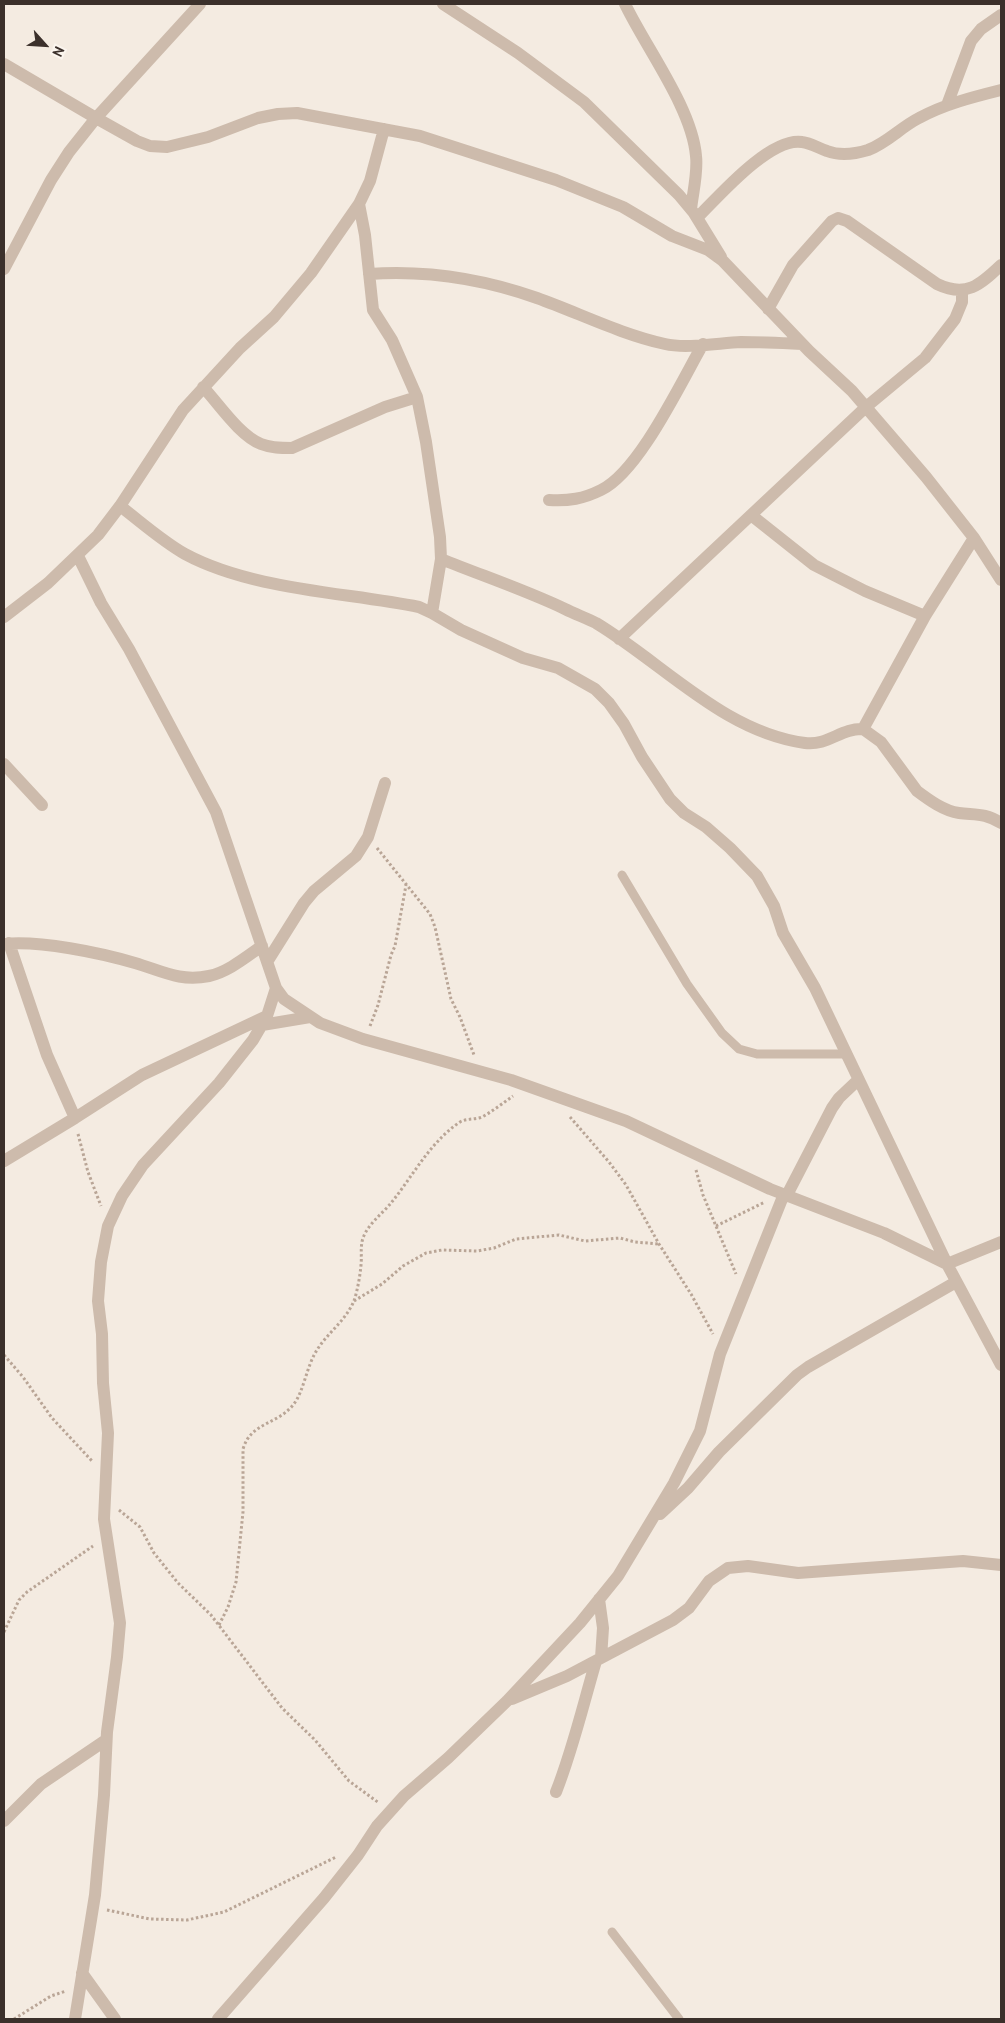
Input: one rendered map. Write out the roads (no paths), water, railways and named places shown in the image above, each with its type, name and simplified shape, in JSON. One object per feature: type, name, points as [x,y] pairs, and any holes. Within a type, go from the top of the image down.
[{"type":"street","points":[[4,269],[51,180],[96,118],[200,4]]},
{"type":"street","points":[[442,4],[518,53],[584,102],[667,183],[694,213],[723,261]]},
{"type":"street","points":[[624,4],[668,81],[691,128],[697,156],[694,213]]},
{"type":"street","points":[[947,105],[971,41],[981,29],[1001,15]]},
{"type":"street","points":[[4,64],[96,118],[137,141],[150,146],[167,147],[208,137],[258,118],[278,114],[297,113],[384,129],[452,145],[556,180],[623,207],[672,236],[708,250],[723,261],[802,344],[852,391],[926,477],[974,538],[1001,580]]},
{"type":"street","points":[[694,213],[764,154],[788,142],[801,142],[829,152],[849,154],[868,150],[884,142],[918,118],[958,100],[1001,90]]},
{"type":"street","points":[[4,617],[48,583],[98,535],[120,506],[183,410],[203,386],[240,348],[274,317],[311,273],[359,204],[370,181],[384,129]]},
{"type":"street","points":[[359,204],[365,235],[373,310],[392,340],[417,397],[435,498],[441,559],[432,612]]},
{"type":"street","points":[[768,309],[793,265],[832,221],[838,218],[847,221],[937,284],[950,290],[962,290],[982,284],[1001,265]]},
{"type":"street","points":[[369,274],[405,272],[498,285],[538,298],[588,319],[667,344],[741,342],[802,344]]},
{"type":"street","points":[[619,639],[866,407],[926,358],[955,319],[962,302],[962,290]]},
{"type":"street","points":[[549,500],[571,501],[594,493],[602,490],[625,473],[645,444],[703,344]]},
{"type":"street","points":[[203,386],[241,430],[260,444],[275,448],[292,448],[385,407],[417,397]]},
{"type":"street","points":[[120,506],[185,553],[230,572],[245,577],[302,588],[419,607],[432,612],[461,630],[523,658],[558,668],[595,689],[609,703],[624,724],[656,781],[670,799],[684,813],[706,827],[730,848],[757,876],[774,906],[783,933],[815,988],[946,1264],[1001,1365]]},
{"type":"street","points":[[751,515],[814,565],[865,591],[925,616]]},
{"type":"street","points":[[863,729],[925,616],[974,538]]},
{"type":"street","points":[[78,556],[101,603],[129,649],[216,812],[276,988],[284,999],[320,1024],[363,1039],[478,1070],[528,1086],[626,1122],[785,1196],[884,1233],[946,1264],[1001,1242]]},
{"type":"street","points":[[441,559],[540,597],[595,623],[740,723],[762,734],[818,744],[845,731],[863,729],[881,742],[917,791],[952,811],[986,814],[1001,823]]},
{"type":"street","points":[[4,764],[42,805]]},
{"type":"street","points":[[267,962],[304,902],[314,891],[356,856],[366,840],[380,803],[385,783]]},
{"type":"street","points":[[75,1118],[47,1055],[7,944],[59,947],[115,957],[178,978],[211,976],[262,946]]},
{"type":"street","points":[[75,2019],[93,1907],[104,1794],[106,1740],[120,1623],[104,1519],[108,1432],[98,1301],[101,1262],[108,1226],[122,1196],[143,1165],[219,1083],[253,1040],[264,1020],[276,988]]},
{"type":"street","points":[[4,1162],[142,1074],[264,1020],[310,1017]]},
{"type":"street","points":[[218,2019],[324,1898],[358,1855],[377,1826],[404,1796],[448,1758],[507,1701],[580,1623],[618,1576],[700,1431],[723,1346],[785,1196],[832,1108],[839,1098],[858,1080]]},
{"type":"street","points":[[649,1524],[688,1488],[719,1452],[797,1375],[956,1282]]},
{"type":"street","points":[[507,1701],[567,1676],[673,1620],[690,1608],[709,1581],[728,1568],[748,1566],[798,1573],[963,1560],[1001,1565]]},
{"type":"street","points":[[556,1792],[568,1761],[578,1719],[598,1660],[602,1628],[599,1599]]},
{"type":"street","points":[[4,1821],[41,1784],[106,1740]]},
{"type":"street","points":[[81,1980],[115,2019]]},
{"type":"lane","points":[[622,875],[687,984],[722,1033],[739,1049],[758,1054],[846,1054]]},
{"type":"lane","points":[[612,1932],[679,2019]]}]
